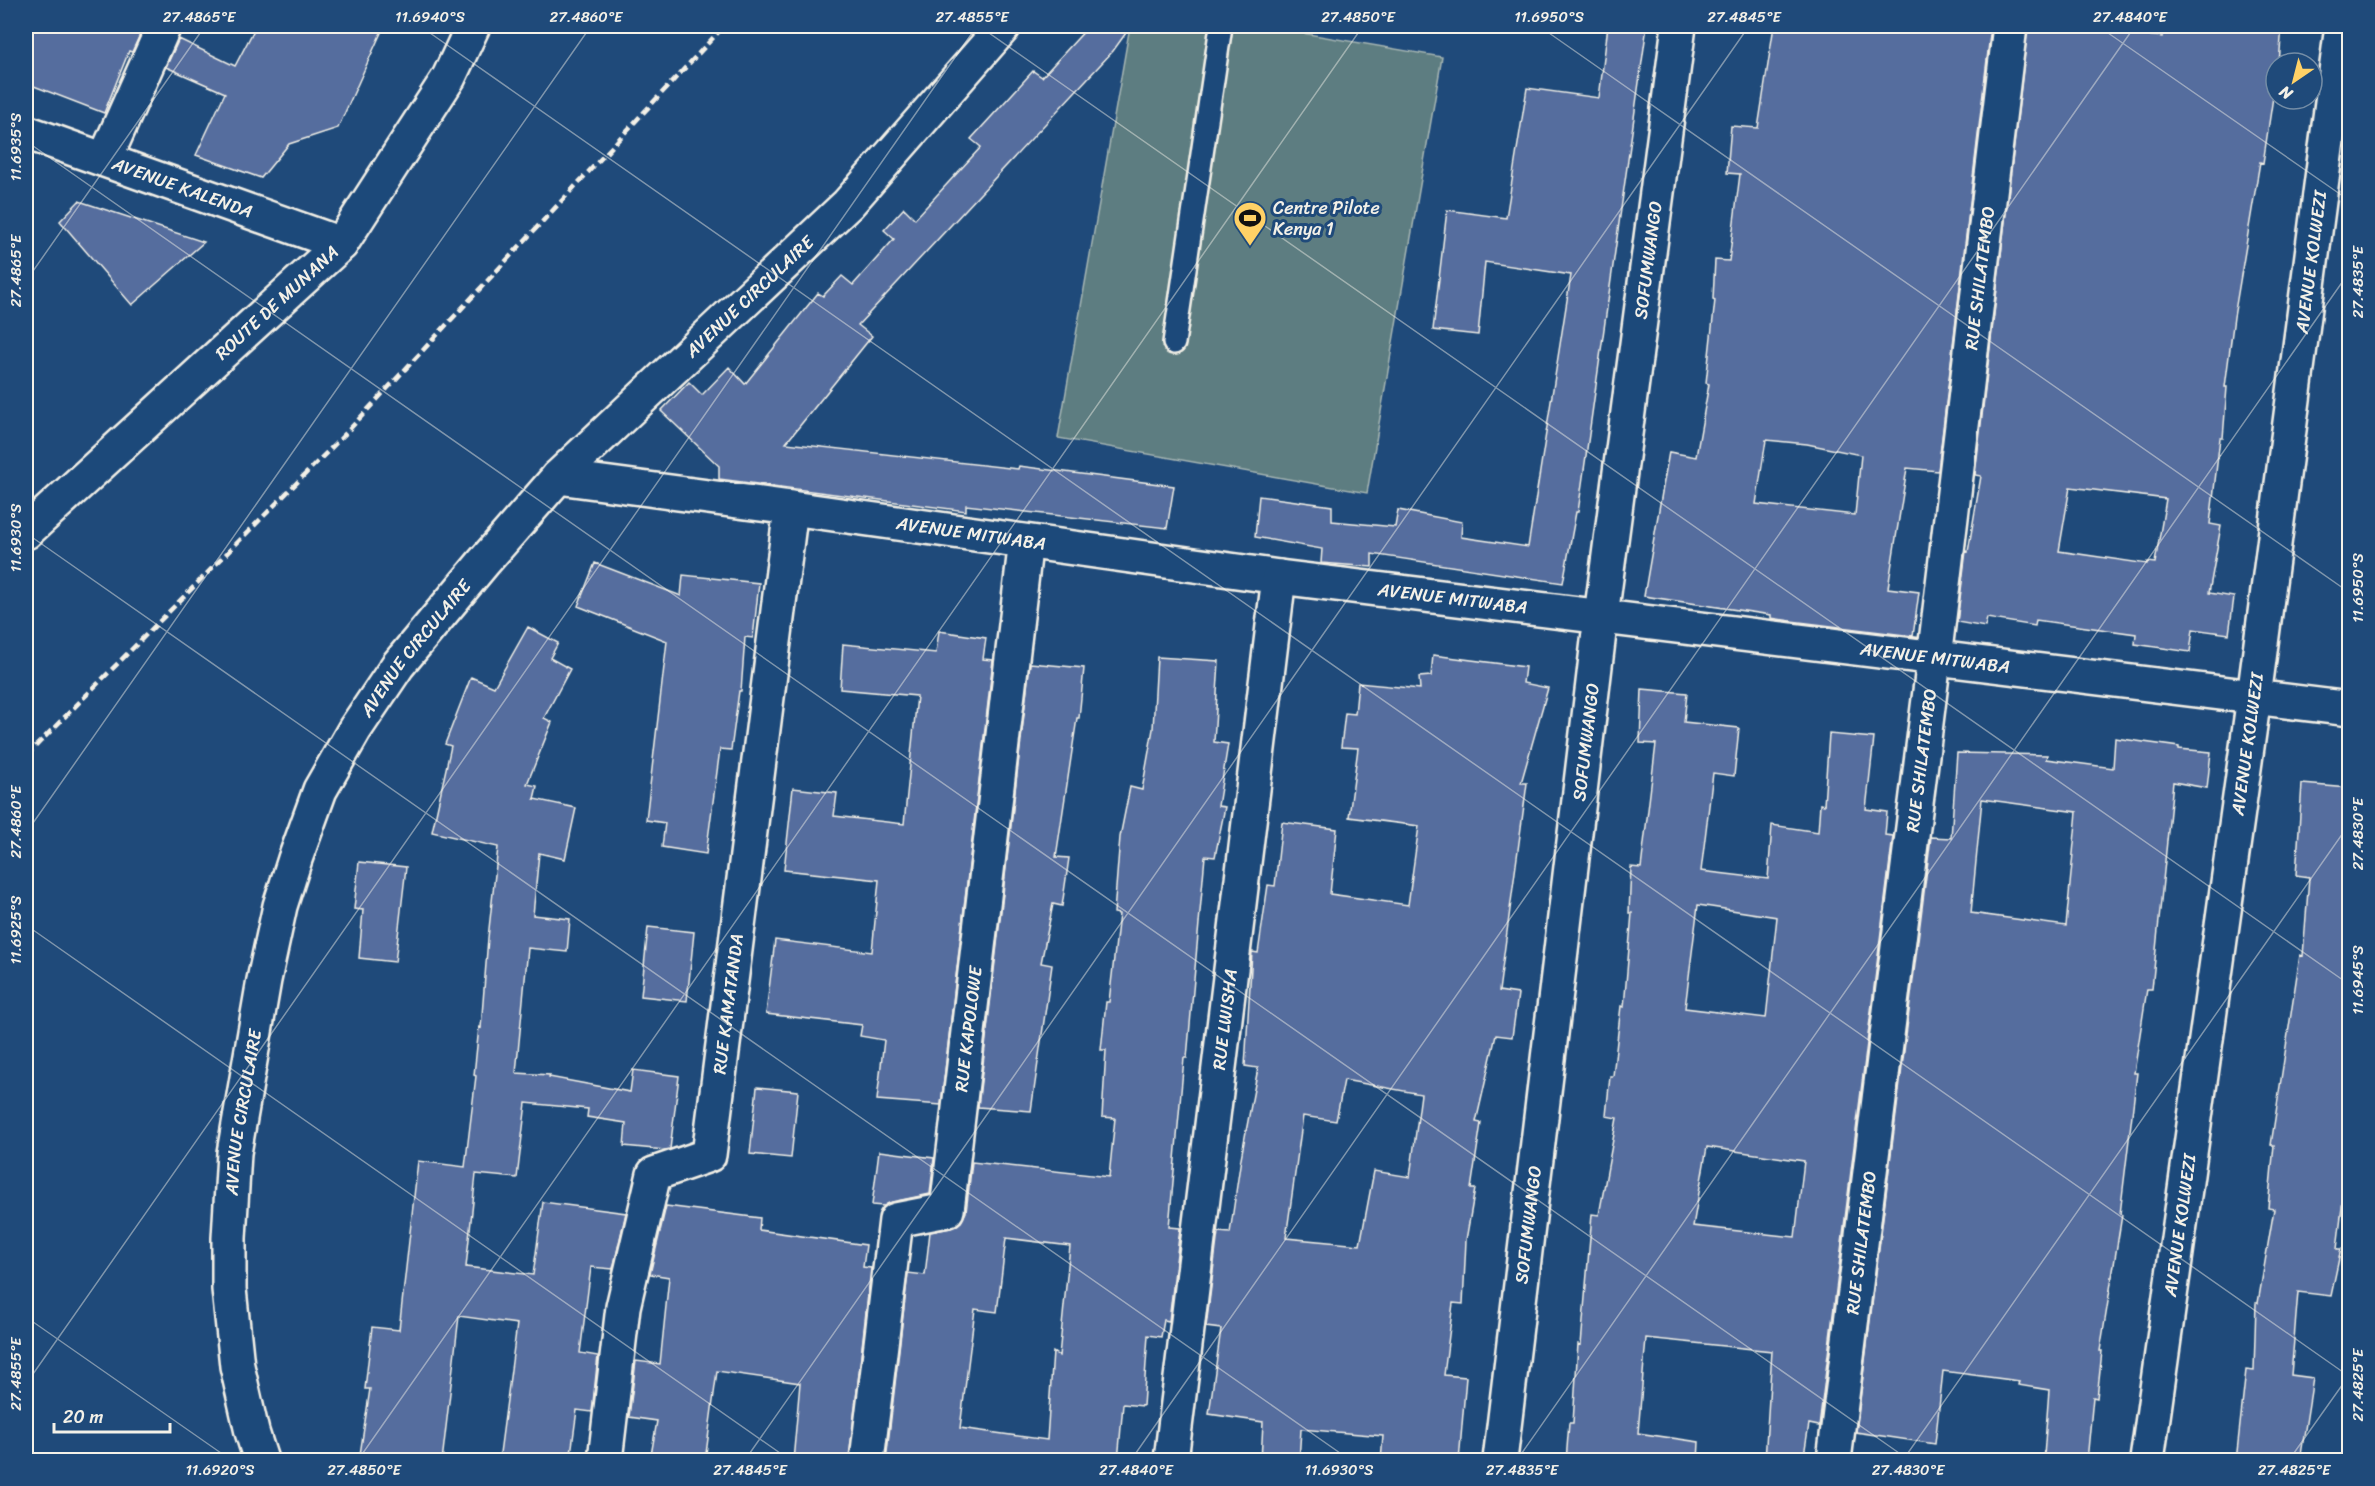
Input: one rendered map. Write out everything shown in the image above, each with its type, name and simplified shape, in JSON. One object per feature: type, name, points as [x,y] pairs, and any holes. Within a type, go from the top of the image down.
[{"type":"street","points":[[105,159],[164,26]]},
{"type":"street","name":"ROUTE DE MUNANA","points":[[26,531],[341,244],[449,77],[473,26]]},
{"type":"street","name":"AVENUE CIRCULAIRE","points":[[261,1461],[237,1366],[229,1289],[229,1238],[234,1154],[264,980],[280,906],[320,790],[355,729],[398,665],[558,477],[848,204],[1004,26]]},
{"type":"street","name":"SOFUMWANGO","points":[[1500,1461],[1601,616],[1679,26]]},
{"type":"street","name":"RUE SHILATEMBO","points":[[1834,1461],[2010,26]]},
{"type":"street","name":"AVENUE KOLWEZI","points":[[2147,1461],[2254,697],[2342,26]]},
{"type":"street","name":"AVENUE KALENDA","points":[[26,132],[341,244]]},
{"type":"street","name":"AVENUE MITWABA","points":[[558,477],[1279,577],[2349,709]]},
{"type":"street","name":"RUE KAMATANDA","points":[[604,1461],[623,1307],[654,1174],[709,1155],[791,508]]},
{"type":"street","name":"RUE KAPOLOWE","points":[[867,1461],[896,1220],[947,1210],[1024,557]]},
{"type":"street","name":"RUE LWISHA","points":[[1171,1461],[1279,577]]},
{"type":"lane","points":[[1173,343],[1221,26]]},
{"type":"green space","name":"Centre Pilote Kenya 1","points":[[1130,26],[1262,26],[1442,57],[1367,493],[1058,438]]},
{"type":"building","points":[[26,26],[144,26],[132,52],[129,51],[104,113],[26,83]]},
{"type":"building","points":[[256,26],[384,26],[338,128],[289,144],[261,178],[196,155],[225,93],[166,67],[179,39],[235,66]]},
{"type":"building","points":[[1089,26],[1131,26],[1113,51],[858,325],[872,336],[786,443],[1018,469],[1019,466],[1174,486],[1167,528],[966,505],[966,511],[719,479],[719,466],[661,411],[689,382],[702,395],[729,367],[745,384],[818,293],[823,296],[842,276],[853,285],[894,239],[884,230],[904,208],[915,219],[981,147],[971,139],[1033,71],[1042,77]]},
{"type":"building","points":[[1608,26],[1647,26],[1578,512],[1576,512],[1563,583],[1372,554],[1372,567],[1321,563],[1322,549],[1255,537],[1259,496],[1332,506],[1332,521],[1395,527],[1398,510],[1462,522],[1461,537],[1528,547],[1571,275],[1485,262],[1478,335],[1433,330],[1447,210],[1506,218],[1527,88],[1599,98]]},
{"type":"building","points":[[1774,26],[1991,26],[1938,471],[1907,468],[1888,588],[1919,592],[1913,636],[1791,621],[1771,618],[1771,615],[1644,596],[1669,452],[1696,457],[1709,384],[1706,383],[1715,300],[1713,299],[1715,260],[1729,261],[1740,174],[1727,173],[1731,126],[1758,128]],"holes":[[[1766,440],[1807,444],[1861,455],[1855,515],[1756,504]]]},
{"type":"building","points":[[2028,26],[2096,26],[2095,30],[2163,37],[2164,26],[2282,26],[2280,51],[2264,51],[2264,111],[2271,111],[2234,317],[2225,387],[2227,387],[2223,438],[2220,438],[2210,524],[2221,526],[2209,593],[2234,597],[2229,634],[2193,629],[2190,652],[2135,644],[2136,634],[2036,620],[2035,626],[1987,618],[1985,627],[1957,622],[1966,551],[1968,552],[1981,476],[1975,475]],"holes":[[[2070,487],[2166,499],[2155,563],[2147,562],[2147,564],[2059,551]]]},
{"type":"building","points":[[79,201],[204,242],[132,305],[60,221]]},
{"type":"building","points":[[595,563],[681,596],[683,575],[759,583],[753,638],[745,637],[741,691],[739,691],[731,750],[720,749],[706,854],[662,847],[665,823],[646,820],[667,641],[578,606]]},
{"type":"building","points":[[528,627],[558,643],[550,658],[570,669],[544,718],[552,722],[527,784],[537,786],[534,799],[576,808],[565,859],[539,853],[533,915],[570,919],[567,952],[528,948],[516,1073],[550,1075],[549,1077],[630,1092],[633,1070],[679,1076],[670,1149],[624,1146],[626,1123],[587,1117],[588,1109],[526,1103],[517,1178],[476,1174],[466,1267],[533,1275],[543,1202],[626,1213],[613,1269],[591,1267],[580,1353],[598,1356],[592,1412],[577,1410],[570,1461],[499,1461],[517,1324],[459,1316],[442,1461],[359,1461],[370,1389],[365,1389],[372,1327],[399,1330],[418,1161],[465,1167],[476,1076],[474,1075],[479,1027],[481,1028],[498,847],[432,832],[451,746],[445,744],[471,677],[494,687]]},
{"type":"building","points":[[939,631],[986,638],[983,659],[993,660],[941,1105],[877,1100],[884,1040],[860,1036],[862,1025],[766,1014],[775,940],[872,952],[879,880],[784,870],[793,788],[837,793],[834,816],[904,824],[917,696],[840,689],[843,644],[936,653]]},
{"type":"building","points":[[1433,655],[1525,667],[1523,683],[1548,688],[1521,783],[1527,783],[1499,991],[1518,994],[1512,1037],[1496,1035],[1476,1122],[1481,1123],[1471,1189],[1475,1189],[1466,1240],[1463,1304],[1453,1303],[1444,1375],[1466,1377],[1459,1461],[1381,1461],[1383,1436],[1301,1429],[1299,1461],[1261,1461],[1263,1422],[1209,1414],[1221,1329],[1206,1327],[1218,1232],[1230,1233],[1258,1068],[1245,1066],[1252,952],[1258,953],[1268,885],[1275,886],[1282,822],[1337,829],[1330,894],[1408,905],[1419,826],[1349,817],[1358,748],[1341,747],[1345,713],[1355,714],[1358,683],[1420,689],[1419,677],[1431,676]],"holes":[[[1344,1080],[1421,1094],[1410,1177],[1374,1171],[1360,1245],[1286,1238],[1303,1116],[1336,1121]]]},
{"type":"building","points":[[1157,657],[1219,661],[1214,742],[1228,744],[1218,806],[1225,807],[1215,857],[1205,856],[1169,1227],[1180,1228],[1169,1321],[1164,1320],[1161,1337],[1148,1335],[1143,1406],[1123,1404],[1118,1461],[886,1461],[908,1273],[925,1275],[930,1232],[951,1228],[961,1222],[966,1212],[972,1162],[1109,1177],[1115,1118],[1102,1117],[1106,1050],[1101,1050],[1119,914],[1114,913],[1120,837],[1130,787],[1142,790],[1153,729]],"holes":[[[1006,1238],[1070,1246],[1059,1356],[1053,1352],[1047,1440],[960,1428],[975,1309],[997,1312]]]},
{"type":"building","points":[[1030,663],[1084,668],[1079,718],[1077,718],[1056,857],[1069,858],[1062,906],[1053,904],[1041,963],[1052,965],[1031,1111],[978,1107]]},
{"type":"building","points":[[1642,689],[1687,693],[1684,722],[1739,728],[1734,776],[1713,773],[1701,871],[1768,879],[1772,825],[1818,832],[1820,804],[1824,805],[1829,734],[1874,738],[1866,809],[1887,812],[1885,835],[1893,836],[1819,1426],[1809,1424],[1803,1461],[1765,1461],[1772,1351],[1646,1338],[1638,1433],[1699,1442],[1698,1461],[1566,1461],[1569,1423],[1573,1423],[1578,1344],[1581,1345],[1592,1214],[1599,1215],[1617,1118],[1606,1116],[1621,1006],[1624,1007],[1632,913],[1629,913],[1631,867],[1641,868],[1656,744],[1640,743]],"holes":[[[1698,905],[1777,917],[1766,1018],[1685,1008]],[[1707,1147],[1804,1161],[1795,1237],[1693,1226]]]},
{"type":"building","points":[[2115,738],[2211,752],[2207,788],[2173,782],[2152,989],[2147,989],[2134,1073],[2137,1073],[2120,1214],[2122,1215],[2100,1351],[2102,1351],[2097,1398],[2093,1397],[2087,1461],[2044,1456],[2049,1390],[2018,1385],[2019,1381],[1943,1371],[1935,1444],[1856,1432],[1931,837],[1951,838],[1957,753],[2047,755],[2046,759],[2113,768]],"holes":[[[1982,799],[2077,812],[2066,926],[1971,913]]]},
{"type":"building","points":[[2302,784],[2349,788],[2349,1149],[2337,1249],[2341,1249],[2331,1296],[2298,1292],[2291,1375],[2313,1378],[2300,1461],[2236,1461],[2246,1370],[2254,1371],[2256,1303],[2258,1303],[2274,1209],[2268,1208],[2274,1145],[2271,1145],[2300,955],[2303,956],[2309,877],[2296,875]]},
{"type":"building","points":[[359,862],[406,867],[395,962],[359,958],[363,910],[354,909]]},
{"type":"building","points":[[648,927],[694,932],[687,1001],[641,996]]},
{"type":"building","points":[[757,1087],[798,1091],[791,1158],[750,1154]]},
{"type":"building","points":[[879,1151],[934,1158],[930,1194],[892,1202],[884,1206],[872,1205]]},
{"type":"building","points":[[666,1206],[760,1218],[759,1230],[866,1245],[863,1267],[871,1268],[849,1461],[793,1461],[800,1383],[717,1371],[705,1461],[650,1461],[657,1421],[629,1417],[636,1361],[660,1364],[669,1277],[650,1274]]},
{"type":"railway","points":[[26,756],[346,433],[724,26]]},
{"type":"place","name":"Centre Pilote Kenya 1","points":[[1250,247]]}]
